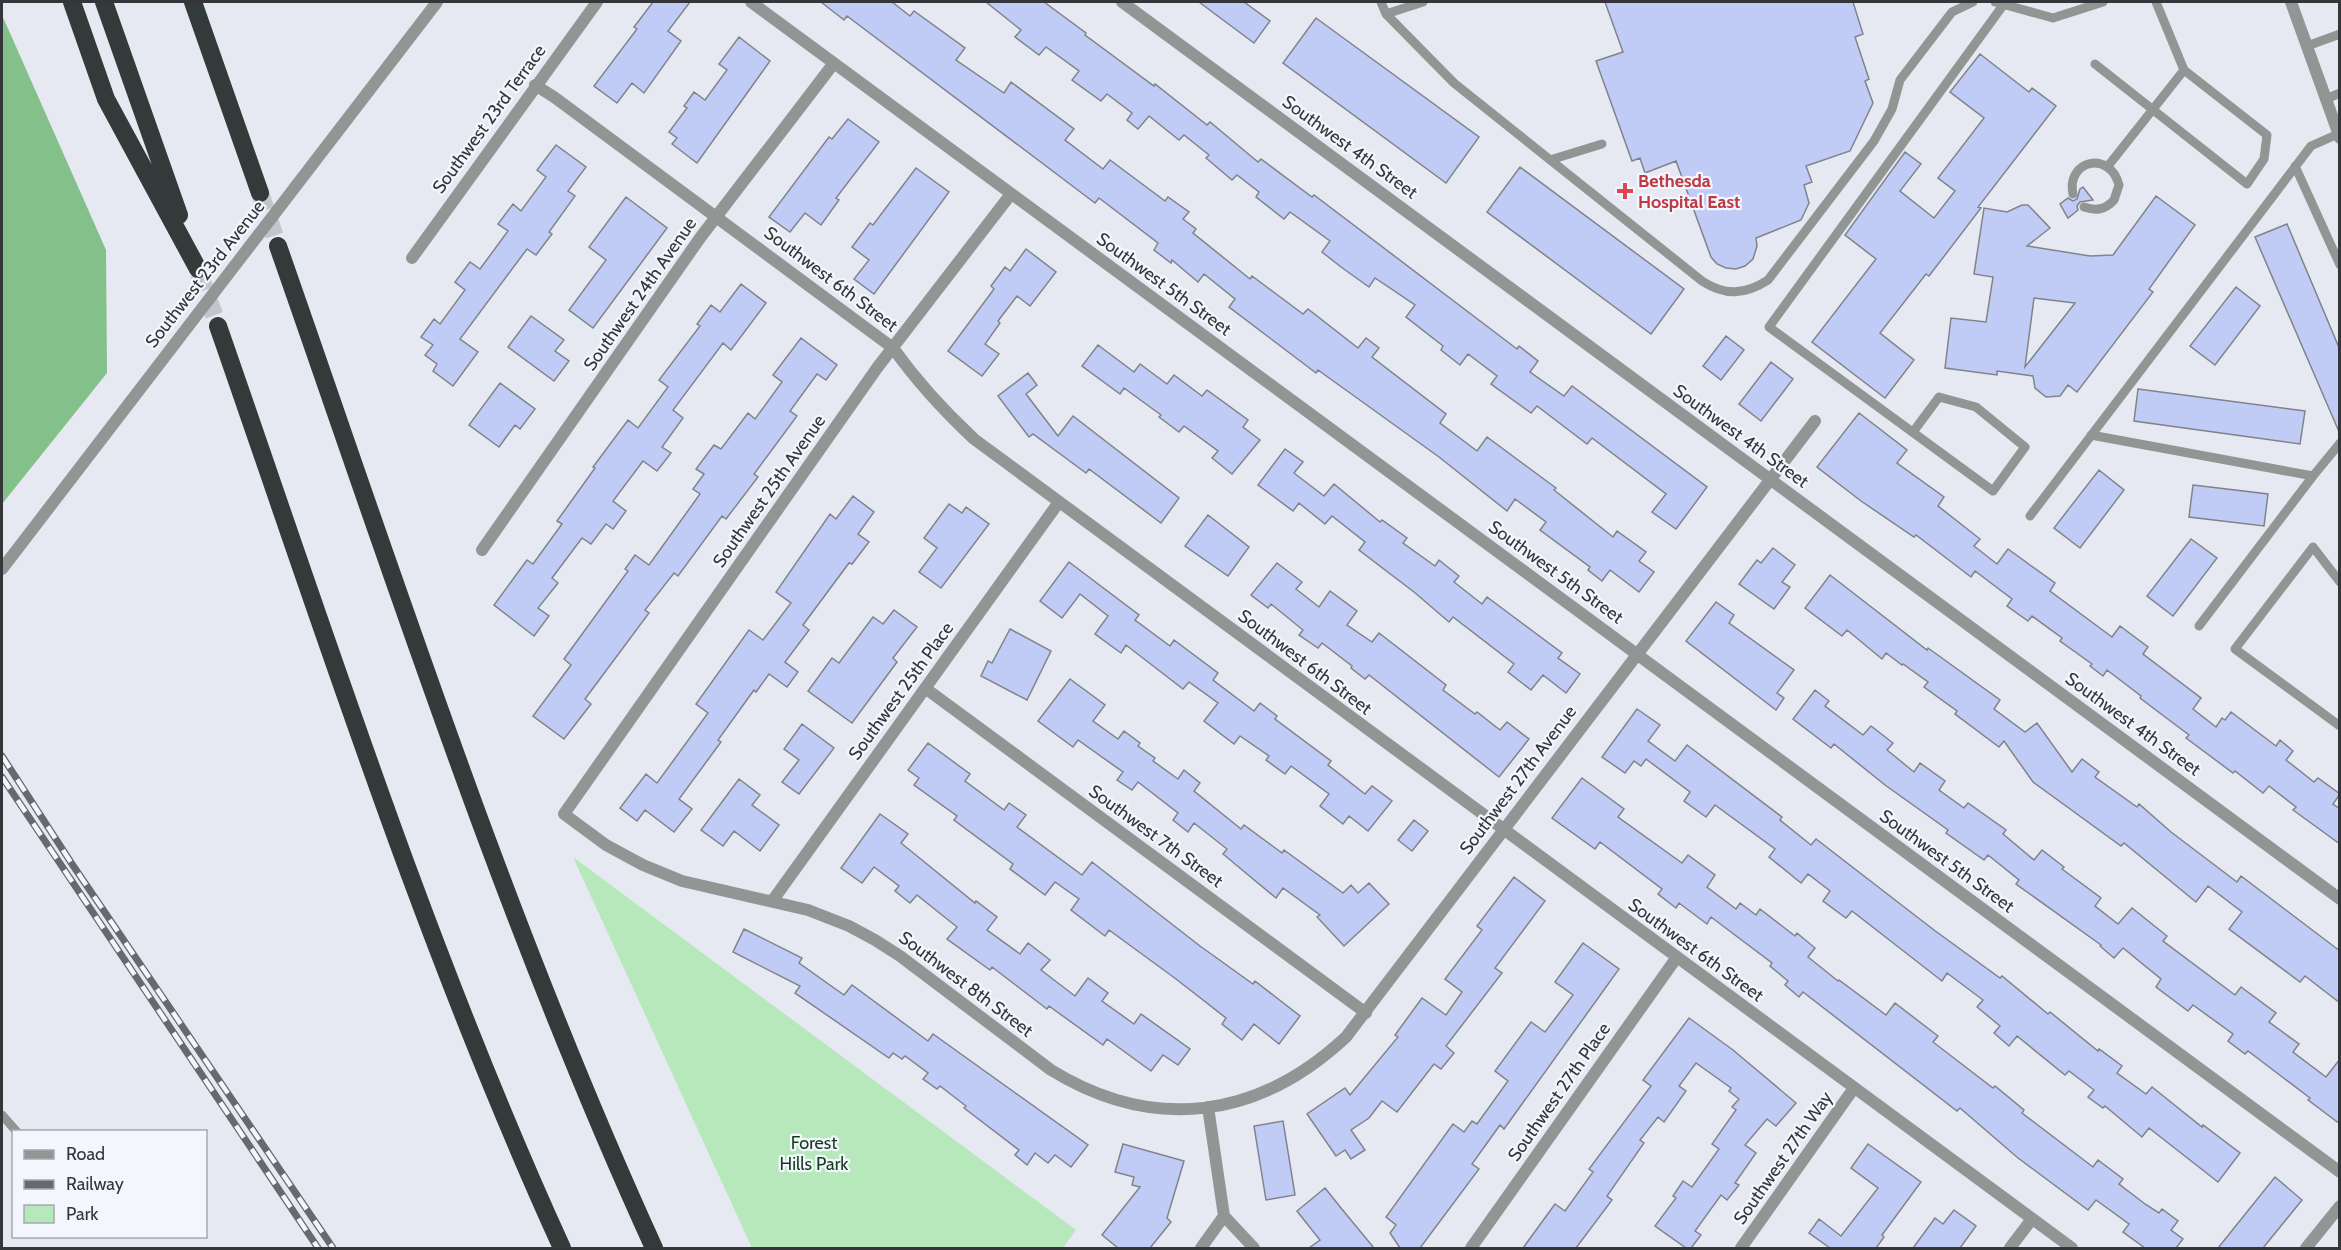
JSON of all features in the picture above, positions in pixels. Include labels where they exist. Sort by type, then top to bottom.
[{"type":"highway","points":[[72,2],[106,99],[198,271],[104,2]]},
{"type":"highway","points":[[193,2],[260,193]]},
{"type":"highway","points":[[278,246],[463,777],[518,925],[586,1094],[654,1248]]},
{"type":"highway","points":[[218,326],[391,824],[438,951],[487,1076],[562,1248]]},
{"type":"street","name":"Southwest 23rd Avenue","points":[[2,568],[437,2]]},
{"type":"street","name":"Southwest 5th Street","points":[[751,2],[2340,1172]]},
{"type":"street","name":"Southwest 4th Street","points":[[1122,2],[2340,899]]},
{"type":"street","points":[[2291,2],[2339,136]]},
{"type":"street","name":"Southwest 23rd Terrace","points":[[412,258],[593,4]]},
{"type":"street","name":"Southwest 24th Avenue","points":[[482,550],[717,217],[834,63]]},
{"type":"street","name":"Southwest 6th Street","points":[[535,85],[555,96],[893,348],[940,408],[974,439],[2072,1248]]},
{"type":"street","name":"Southwest 25th Avenue","points":[[564,814],[893,348],[1011,194]]},
{"type":"street","name":"Southwest 27th Avenue","points":[[1208,1107],[1254,1096],[1297,1077],[1323,1059],[1346,1037],[1815,421]]},
{"type":"street","name":"Southwest 25th Place","points":[[773,900],[1059,502]]},
{"type":"street","name":"Southwest 7th Street","points":[[925,688],[1366,1013]]},
{"type":"street","name":"Southwest 8th Street","points":[[564,814],[606,845],[643,865],[690,883],[773,900],[808,910],[849,926],[900,956],[1051,1070],[1071,1082],[1100,1095],[1130,1104],[1161,1108],[1208,1107]]},
{"type":"street","name":"Southwest 27th Place","points":[[1471,1248],[1677,957]]},
{"type":"street","name":"Southwest 27th Way","points":[[1740,1248],[1854,1088]]},
{"type":"street","points":[[1208,1107],[1224,1216],[1254,1248]]},
{"type":"street","points":[[2306,1248],[2340,1206]]},
{"type":"street","points":[[1201,1248],[1224,1216]]},
{"type":"street","points":[[2010,1248],[2032,1219]]},
{"type":"lane","points":[[1382,2],[1386,14],[1454,83],[1708,285],[1728,292],[1742,292],[1756,288],[1768,280],[1874,141],[1892,109],[1900,80],[1952,12],[1973,2]]},
{"type":"lane","points":[[1386,14],[1423,2]]},
{"type":"lane","points":[[1913,432],[1939,397],[1976,407],[2025,447],[1993,491],[1769,327],[2000,3],[2053,18],[2103,2]]},
{"type":"lane","points":[[2095,64],[2247,184],[2264,159],[2267,135],[2184,70],[2156,2]]},
{"type":"lane","points":[[2307,46],[2340,34]]},
{"type":"lane","points":[[2108,166],[2184,70]]},
{"type":"lane","points":[[2326,99],[2340,93]]},
{"type":"lane","points":[[2030,516],[2311,146],[2339,136]]},
{"type":"lane","points":[[1550,160],[1602,144]]},
{"type":"lane","points":[[2073,194],[2072,180],[2082,167],[2098,163],[2108,166],[2117,177],[2119,185],[2114,200],[2101,209],[2092,210],[2084,207]]},
{"type":"lane","points":[[2295,166],[2340,265]]},
{"type":"lane","points":[[2091,435],[2313,476]]},
{"type":"lane","points":[[2199,626],[2340,443]]},
{"type":"lane","points":[[2340,582],[2313,547],[2235,649],[2340,726]]},
{"type":"lane","points":[[2,1115],[16,1130]]},
{"type":"green space","points":[[2,15],[106,250],[107,373],[2,504]]},
{"type":"green space","name":"Forest Hills Park","points":[[573,857],[1076,1230],[1063,1248],[752,1248]]},
{"type":"building","points":[[653,2],[690,2],[668,31],[681,41],[644,93],[632,83],[617,103],[594,86],[637,29],[634,27]]},
{"type":"building","points":[[821,2],[892,2],[910,16],[914,11],[965,48],[956,60],[1004,93],[1011,82],[1074,129],[1065,140],[1103,169],[1110,160],[1165,201],[1168,197],[1189,212],[1183,219],[1196,229],[1193,233],[1250,279],[1252,276],[1303,314],[1308,309],[1358,348],[1366,338],[1379,348],[1372,357],[1446,414],[1440,423],[1477,451],[1487,437],[1556,488],[1554,490],[1613,537],[1617,531],[1646,552],[1639,561],[1654,572],[1639,592],[1610,570],[1602,581],[1588,570],[1590,567],[1540,530],[1546,522],[1515,499],[1507,511],[1439,457],[1318,370],[1316,373],[1229,307],[1235,299],[1204,274],[1198,282],[1172,260],[1171,263],[1154,250],[1158,243],[1099,198],[1095,203],[847,16],[844,20]]},
{"type":"building","points":[[986,2],[1044,2],[1207,125],[1210,122],[1258,162],[1261,159],[1312,197],[1314,195],[1517,349],[1519,346],[1538,361],[1530,372],[1564,396],[1572,386],[1707,487],[1676,529],[1652,512],[1666,494],[1592,438],[1587,444],[1537,406],[1531,413],[1491,384],[1497,376],[1468,354],[1460,365],[1441,350],[1443,346],[1406,317],[1415,305],[1375,278],[1369,287],[1341,267],[1322,252],[1330,241],[1290,212],[1284,219],[1256,197],[1259,192],[1237,175],[1232,180],[1206,158],[1209,155],[1184,135],[1179,140],[1149,116],[1138,129],[1127,120],[1132,113],[1107,94],[1101,101],[1072,80],[1079,71],[1046,47],[1039,55],[1015,37],[1021,30]]},
{"type":"building","points":[[1199,2],[1244,2],[1270,21],[1254,43]]},
{"type":"building","points":[[1605,2],[1853,2],[1863,34],[1855,37],[1869,79],[1865,81],[1873,103],[1850,151],[1806,166],[1812,182],[1804,185],[1809,203],[1801,220],[1756,238],[1757,246],[1753,259],[1745,266],[1736,269],[1726,268],[1717,264],[1711,257],[1676,161],[1645,173],[1640,158],[1632,161],[1596,61],[1623,52]]},
{"type":"building","points":[[1316,18],[1479,137],[1446,183],[1283,63]]},
{"type":"building","points":[[739,37],[770,61],[697,163],[672,144],[677,138],[669,132],[687,108],[684,106],[694,92],[705,100],[727,70],[719,64]]},
{"type":"building","points":[[1980,54],[2029,92],[2032,88],[2056,106],[1978,207],[1981,208],[1929,276],[1926,274],[1880,333],[1914,360],[1885,398],[1812,342],[1876,259],[1845,235],[1905,152],[1921,164],[1900,191],[1934,218],[1955,191],[1938,178],[1984,118],[1950,92]]},
{"type":"building","points":[[848,119],[879,142],[836,198],[839,200],[821,225],[805,213],[790,232],[769,217],[829,137],[832,139]]},
{"type":"building","points":[[556,145],[586,167],[568,191],[575,196],[549,232],[552,234],[536,255],[527,249],[460,339],[478,352],[453,386],[433,371],[437,364],[425,355],[433,345],[421,337],[434,319],[440,324],[465,290],[455,282],[470,262],[480,269],[508,231],[498,224],[513,204],[521,211],[546,177],[537,170]]},
{"type":"building","points":[[1520,167],[1684,289],[1651,334],[1487,212]]},
{"type":"building","points":[[916,168],[949,192],[874,294],[854,279],[869,260],[852,247],[870,223],[873,225]]},
{"type":"building","points":[[2083,187],[2093,200],[2080,202],[2077,206],[2078,210],[2068,218],[2060,204],[2068,198],[2073,201],[2077,199]]},
{"type":"building","points":[[2156,196],[2195,225],[2149,289],[2153,292],[2077,392],[2068,385],[2060,396],[2046,397],[2035,388],[2033,376],[1997,371],[1997,375],[1945,368],[1951,318],[1986,322],[1993,277],[1974,274],[1984,208],[2007,212],[2022,205],[2028,205],[2050,228],[2027,246],[2090,256],[2113,255]],"holes":[[[2034,298],[2075,303],[2025,367]]]},
{"type":"building","points":[[626,197],[667,228],[593,328],[569,310],[606,260],[589,247]]},
{"type":"building","points":[[2287,224],[2340,350],[2340,434],[2255,237]]},
{"type":"building","points":[[1026,249],[1056,272],[1030,306],[1017,296],[998,321],[1000,323],[985,344],[999,354],[982,376],[948,351],[994,289],[991,286],[1005,267],[1010,271]]},
{"type":"building","points":[[741,284],[766,303],[731,350],[723,343],[673,410],[683,418],[662,447],[671,453],[657,471],[643,461],[613,501],[626,511],[613,529],[606,524],[591,544],[582,538],[552,578],[558,583],[538,608],[549,616],[534,636],[494,605],[527,560],[533,564],[562,524],[557,521],[628,420],[638,428],[668,387],[659,380],[700,326],[697,324],[711,305],[720,312]]},
{"type":"building","points":[[2236,287],[2260,306],[2215,365],[2190,346]]},
{"type":"building","points":[[531,316],[564,340],[555,351],[569,361],[554,381],[508,347]]},
{"type":"building","points":[[1726,336],[1744,350],[1721,380],[1703,366]]},
{"type":"building","points":[[801,338],[837,365],[826,380],[817,374],[790,411],[797,416],[754,474],[758,477],[726,519],[722,516],[678,576],[674,573],[645,610],[649,613],[585,699],[591,704],[564,739],[533,716],[571,665],[564,659],[628,571],[625,569],[635,555],[649,565],[700,494],[693,489],[704,474],[696,469],[714,445],[721,449],[748,413],[755,419],[782,382],[773,375]]},
{"type":"building","points":[[1098,345],[1134,372],[1140,364],[1167,384],[1174,375],[1202,396],[1207,390],[1248,420],[1243,427],[1260,440],[1232,474],[1212,458],[1218,451],[1184,426],[1179,432],[1159,417],[1161,415],[1124,388],[1120,394],[1082,366]]},
{"type":"building","points":[[1771,362],[1793,379],[1761,421],[1739,404]]},
{"type":"building","points":[[1028,373],[1037,385],[1026,394],[1058,436],[1073,416],[1179,498],[1161,523],[1089,469],[1086,473],[1033,434],[1029,437],[998,396]]},
{"type":"building","points":[[500,383],[535,409],[520,429],[515,425],[499,447],[469,425]]},
{"type":"building","points":[[2138,389],[2305,411],[2300,444],[2134,421]]},
{"type":"building","points":[[1859,413],[1907,450],[1897,463],[1944,497],[1938,506],[1980,539],[1974,546],[1997,564],[2008,549],[2055,583],[2050,591],[2112,637],[2120,626],[2148,647],[2143,654],[2201,698],[2193,709],[2216,727],[2222,718],[2225,720],[2231,712],[2276,746],[2280,740],[2293,751],[2286,760],[2314,782],[2318,778],[2340,794],[2333,804],[2340,809],[2340,844],[2293,810],[2296,807],[2269,786],[2263,793],[2235,771],[2233,773],[2186,738],[2189,735],[2140,698],[2141,696],[2107,670],[2103,676],[2090,666],[2092,664],[2060,641],[2062,638],[2032,616],[2028,621],[2007,606],[2012,599],[1975,571],[1971,577],[1916,535],[1914,537],[1861,501],[1817,467]]},
{"type":"building","points":[[1285,449],[1303,462],[1294,473],[1324,496],[1334,484],[1380,522],[1382,520],[1407,538],[1403,543],[1435,566],[1439,560],[1459,576],[1454,582],[1482,604],[1487,597],[1562,653],[1558,658],[1580,674],[1566,693],[1543,675],[1531,690],[1508,672],[1514,664],[1453,617],[1449,622],[1359,550],[1365,542],[1332,516],[1325,524],[1299,503],[1293,511],[1258,485]]},
{"type":"building","points":[[2099,470],[2124,490],[2080,548],[2054,528]]},
{"type":"building","points":[[2193,485],[2268,494],[2264,526],[2189,517]]},
{"type":"building","points":[[853,496],[874,512],[858,534],[869,542],[852,564],[849,563],[803,625],[809,630],[785,662],[798,672],[787,687],[769,674],[756,692],[754,690],[718,740],[721,742],[679,799],[692,809],[674,832],[645,810],[637,821],[620,808],[646,774],[657,783],[708,713],[696,704],[749,630],[763,640],[791,603],[776,592],[830,514],[836,519]]},
{"type":"building","points":[[949,504],[962,513],[966,507],[989,524],[941,588],[919,572],[937,548],[924,538]]},
{"type":"building","points":[[1208,515],[1249,547],[1228,576],[1185,546]]},
{"type":"building","points":[[2191,539],[2217,558],[2173,616],[2147,596]]},
{"type":"building","points":[[1773,548],[1795,565],[1782,582],[1790,587],[1774,609],[1739,584],[1757,560],[1761,563]]},
{"type":"building","points":[[1069,562],[1139,615],[1135,620],[1170,646],[1174,640],[1218,673],[1213,680],[1254,711],[1260,703],[1277,716],[1275,719],[1331,761],[1328,765],[1365,794],[1372,786],[1392,801],[1368,831],[1349,816],[1343,824],[1320,806],[1329,794],[1291,766],[1285,774],[1266,760],[1269,756],[1240,736],[1234,744],[1204,721],[1218,703],[1189,682],[1183,689],[1126,645],[1121,653],[1095,634],[1108,616],[1080,594],[1062,618],[1040,601]]},
{"type":"building","points":[[1277,563],[1302,582],[1296,589],[1319,607],[1330,591],[1357,611],[1347,625],[1372,642],[1379,633],[1446,685],[1443,690],[1475,714],[1477,712],[1500,730],[1507,722],[1529,739],[1499,777],[1369,675],[1365,679],[1322,643],[1318,648],[1299,635],[1303,630],[1271,604],[1268,608],[1251,595]]},
{"type":"building","points":[[1830,575],[1927,650],[1928,648],[2000,700],[1994,709],[2025,732],[2037,723],[2072,772],[2082,759],[2099,772],[2095,777],[2137,807],[2139,804],[2171,832],[2237,882],[2241,876],[2340,951],[2340,1003],[2305,976],[2300,982],[2229,929],[2242,912],[2208,886],[2196,902],[2124,843],[2121,846],[2033,782],[2004,741],[1999,747],[1955,714],[1957,711],[1924,687],[1928,682],[1886,653],[1882,659],[1847,630],[1842,636],[1805,608]]},
{"type":"building","points":[[1716,602],[1734,615],[1729,623],[1794,670],[1777,693],[1784,698],[1776,710],[1686,641]]},
{"type":"building","points":[[894,610],[917,627],[893,658],[897,662],[852,723],[808,691],[832,658],[839,663],[873,617],[883,624]]},
{"type":"building","points":[[1010,629],[1051,651],[1027,700],[981,676],[988,661],[992,663]]},
{"type":"building","points":[[1070,679],[1105,705],[1093,721],[1118,739],[1124,731],[1140,743],[1138,746],[1155,758],[1153,761],[1178,779],[1184,770],[1200,783],[1194,791],[1241,829],[1244,825],[1282,853],[1284,850],[1343,893],[1351,885],[1358,893],[1369,883],[1389,904],[1344,946],[1317,917],[1320,915],[1283,888],[1276,898],[1223,854],[1227,849],[1194,823],[1188,832],[1173,820],[1178,813],[1138,782],[1132,790],[1117,780],[1123,772],[1078,740],[1073,747],[1038,721]]},
{"type":"building","points":[[1815,690],[1829,701],[1825,706],[1863,735],[1871,726],[1893,743],[1887,750],[1914,772],[1920,763],[1945,781],[1939,790],[1964,808],[1968,803],[2006,830],[2003,834],[2034,860],[2042,850],[2064,867],[2062,869],[2101,898],[2095,906],[2118,924],[2132,908],[2167,936],[2163,941],[2235,995],[2241,987],[2276,1013],[2269,1022],[2299,1044],[2293,1052],[2326,1077],[2340,1059],[2340,1124],[2248,1051],[2245,1054],[2228,1041],[2233,1034],[2193,1005],[2188,1011],[2156,987],[2161,979],[2123,948],[2114,958],[2101,945],[2016,884],[2019,880],[1988,855],[1984,860],[1946,833],[1948,830],[1885,785],[1834,744],[1831,748],[1793,719]]},
{"type":"building","points":[[1637,709],[1660,725],[1648,741],[1675,761],[1687,745],[1782,817],[1780,820],[1811,845],[1816,839],[1934,930],[2000,978],[2002,976],[2048,1014],[2050,1012],[2098,1051],[2099,1049],[2122,1066],[2117,1073],[2146,1094],[2152,1087],[2202,1127],[2203,1125],[2240,1153],[2218,1182],[2149,1128],[2142,1137],[2105,1106],[2103,1108],[2088,1097],[2094,1090],[2069,1071],[2065,1075],[2017,1036],[2009,1046],[1994,1033],[2000,1026],[1977,1007],[1983,1000],[1947,973],[1942,981],[1852,911],[1846,918],[1823,901],[1830,891],[1808,874],[1801,883],[1769,857],[1775,849],[1715,805],[1706,817],[1684,801],[1690,792],[1646,759],[1641,766],[1634,761],[1625,773],[1602,757]]},
{"type":"building","points":[[802,724],[834,748],[799,794],[782,782],[799,760],[784,749]]},
{"type":"building","points":[[928,743],[970,774],[965,781],[1004,810],[1009,803],[1026,815],[1017,827],[1082,875],[1092,862],[1200,946],[1253,984],[1255,981],[1300,1016],[1279,1044],[1254,1024],[1242,1040],[1222,1024],[1226,1018],[1176,979],[1109,930],[1105,936],[1071,910],[1079,899],[1055,882],[1045,895],[1010,869],[1013,864],[954,820],[957,816],[914,785],[919,778],[908,770]]},
{"type":"building","points":[[1582,778],[1624,809],[1618,817],[1682,863],[1688,855],[1715,875],[1707,887],[1736,909],[1740,903],[1756,915],[1760,909],[1795,936],[1797,933],[1815,948],[1808,957],[1838,981],[1886,1015],[1895,1003],[1938,1036],[1933,1042],[1993,1088],[1995,1086],[2024,1110],[2022,1113],[2093,1167],[2098,1160],[2123,1179],[2119,1184],[2145,1204],[2159,1213],[2162,1209],[2178,1221],[2171,1230],[2183,1239],[2176,1248],[2145,1248],[2123,1232],[2129,1224],[2096,1200],[2088,1210],[2018,1158],[1960,1108],[1957,1111],[1803,992],[1799,997],[1785,985],[1788,981],[1770,966],[1772,963],[1711,917],[1707,924],[1679,903],[1676,908],[1658,894],[1662,889],[1600,842],[1595,849],[1552,818]]},
{"type":"building","points":[[739,779],[760,795],[752,805],[779,825],[760,851],[734,831],[723,846],[701,830]]},
{"type":"building","points":[[880,814],[908,834],[901,843],[975,903],[976,901],[997,917],[987,930],[1020,954],[1028,943],[1050,960],[1041,970],[1075,996],[1088,978],[1108,993],[1102,1001],[1134,1024],[1141,1014],[1190,1049],[1178,1065],[1163,1055],[1151,1071],[1107,1039],[1103,1045],[1049,1006],[1047,1009],[992,967],[990,970],[947,939],[957,927],[917,895],[910,903],[895,891],[899,886],[874,867],[862,883],[841,868]]},
{"type":"building","points":[[1414,820],[1428,831],[1412,851],[1398,840]]},
{"type":"building","points":[[1514,877],[1545,901],[1495,968],[1502,973],[1446,1046],[1454,1053],[1441,1069],[1434,1064],[1397,1112],[1382,1101],[1369,1118],[1351,1130],[1365,1150],[1351,1159],[1345,1150],[1336,1156],[1307,1114],[1345,1088],[1350,1095],[1398,1037],[1395,1035],[1422,998],[1446,1015],[1462,992],[1445,979],[1482,930],[1477,926]]},
{"type":"building","points":[[744,929],[802,958],[799,963],[844,995],[852,985],[928,1041],[933,1034],[1088,1145],[1071,1167],[1055,1155],[1048,1163],[1035,1153],[1027,1165],[1015,1155],[1019,1150],[964,1108],[966,1106],[940,1086],[937,1089],[923,1079],[928,1073],[905,1056],[902,1059],[893,1053],[889,1058],[795,993],[800,986],[733,952]]},
{"type":"building","points":[[1583,943],[1619,969],[1504,1129],[1500,1125],[1472,1164],[1479,1169],[1420,1248],[1400,1248],[1390,1233],[1396,1225],[1386,1217],[1453,1124],[1464,1132],[1472,1121],[1477,1124],[1508,1081],[1495,1071],[1531,1022],[1545,1032],[1573,995],[1555,982]]},
{"type":"building","points":[[1689,1018],[1733,1050],[1796,1103],[1776,1126],[1767,1119],[1745,1145],[1756,1153],[1735,1183],[1739,1185],[1727,1200],[1721,1195],[1695,1231],[1701,1235],[1691,1248],[1686,1248],[1655,1226],[1676,1198],[1673,1196],[1683,1181],[1692,1187],[1719,1149],[1712,1144],[1736,1110],[1732,1107],[1739,1099],[1729,1091],[1731,1088],[1696,1063],[1679,1086],[1686,1091],[1664,1122],[1658,1117],[1640,1140],[1644,1143],[1607,1196],[1612,1200],[1576,1248],[1523,1248],[1555,1204],[1565,1211],[1593,1172],[1589,1169],[1651,1086],[1643,1080]]},
{"type":"building","points":[[1283,1121],[1295,1195],[1266,1200],[1254,1126]]},
{"type":"building","points":[[1123,1144],[1184,1161],[1167,1218],[1171,1222],[1150,1248],[1118,1248],[1102,1235],[1140,1187],[1132,1185],[1134,1177],[1115,1172]]},
{"type":"building","points":[[1868,1144],[1921,1182],[1882,1235],[1884,1237],[1876,1248],[1830,1248],[1809,1233],[1819,1219],[1841,1236],[1878,1188],[1851,1168]]},
{"type":"building","points":[[2275,1177],[2302,1200],[2263,1248],[2218,1248]]},
{"type":"building","points":[[1325,1188],[1374,1248],[1309,1248],[1320,1240],[1297,1211]]},
{"type":"building","points":[[1954,1210],[1976,1226],[1960,1248],[1913,1248],[1935,1218],[1943,1224]]},
{"type":"tunnel","points":[[260,193],[278,246]]},
{"type":"tunnel","points":[[199,273],[218,326]]},
{"type":"railway","points":[[2,756],[72,864],[333,1248]]},
{"type":"railway","points":[[2,777],[318,1248]]},
{"type":"place","name":"Bethesda Hospital East","points":[[1625,191]]}]
